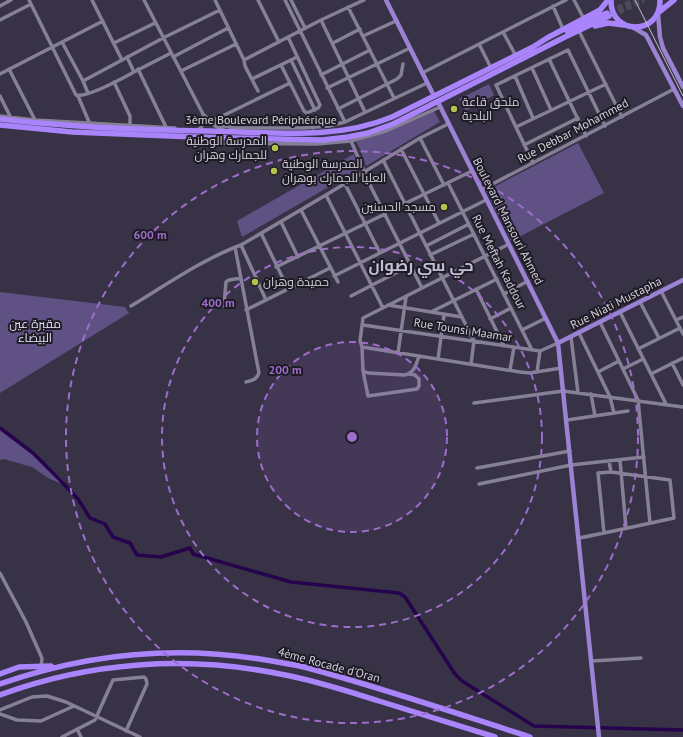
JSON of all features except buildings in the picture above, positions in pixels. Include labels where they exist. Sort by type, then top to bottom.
[{"type":"highway","name":"3ème Boulevard Périphérique","points":[[0,119],[12,119],[51,125],[197,131],[318,134],[348,130],[380,122],[516,56],[600,10],[610,0]]},
{"type":"highway","points":[[610,0],[614,15],[624,25]]},
{"type":"highway","points":[[658,13],[660,0]]},
{"type":"highway","points":[[515,63],[521,62],[597,25],[608,23],[634,28],[648,24],[652,22],[658,13],[674,0]]},
{"type":"highway","name":"3ème Boulevard Périphérique","points":[[0,125],[72,132],[195,137],[322,140],[348,137],[368,133],[393,124],[439,104],[608,15],[532,47]]},
{"type":"highway","name":"4ème Rocade d'Oran","points":[[0,684],[65,665],[113,656],[155,653],[218,654],[258,658],[304,667],[530,737]]},
{"type":"highway","name":"4ème Rocade d'Oran","points":[[0,696],[64,677],[125,666],[177,663],[237,667],[282,674],[316,682],[495,737]]},
{"type":"highway","points":[[0,675],[19,667],[65,665]]},
{"type":"highway","points":[[0,675],[10,672],[12,675],[0,684]]},
{"type":"highway","points":[[0,700],[20,689]]},
{"type":"main road","points":[[386,0],[434,96]]},
{"type":"main road","points":[[658,13],[659,33],[663,48],[683,87]]},
{"type":"main road","points":[[634,28],[646,34],[683,106]]},
{"type":"main road","name":"Boulevard Mansouri Ahmed","points":[[439,104],[558,343],[599,734]]},
{"type":"main road","name":"Rue Niati Mustapha","points":[[558,343],[683,281]]},
{"type":"street","points":[[0,6],[11,0]]},
{"type":"street","points":[[92,0],[122,60]]},
{"type":"street","points":[[144,0],[203,114],[215,126],[227,131]]},
{"type":"street","points":[[215,0],[258,91]]},
{"type":"street","points":[[258,0],[279,42]]},
{"type":"street","points":[[285,0],[321,76],[345,122]]},
{"type":"street","points":[[290,0],[305,28]]},
{"type":"street","points":[[244,60],[299,31],[364,0]]},
{"type":"street","points":[[422,73],[566,0]]},
{"type":"street","points":[[574,0],[584,19]]},
{"type":"street","points":[[0,20],[30,2],[53,46],[74,92],[78,96],[89,122]]},
{"type":"street","points":[[553,6],[563,29]]},
{"type":"street","points":[[348,7],[360,28],[394,98]]},
{"type":"street","points":[[83,81],[163,38],[220,10]]},
{"type":"street","points":[[321,20],[365,112]]},
{"type":"street","points":[[0,74],[102,21]]},
{"type":"street","points":[[364,36],[396,21]]},
{"type":"street","points":[[114,43],[155,22]]},
{"type":"street","points":[[173,57],[228,28]]},
{"type":"street","points":[[333,43],[360,28]]},
{"type":"street","points":[[503,32],[516,56]]},
{"type":"street","points":[[580,34],[622,117]]},
{"type":"street","points":[[288,37],[320,105],[315,110],[307,113]]},
{"type":"street","points":[[62,42],[88,93]]},
{"type":"street","points":[[181,71],[236,44]]},
{"type":"street","points":[[479,44],[491,68]]},
{"type":"street","points":[[328,88],[410,48]]},
{"type":"street","points":[[321,76],[370,50]]},
{"type":"street","points":[[533,163],[496,85],[568,50],[605,126]]},
{"type":"street","points":[[78,96],[114,82],[171,52]]},
{"type":"street","points":[[127,57],[134,72]]},
{"type":"street","points":[[252,79],[297,57]]},
{"type":"street","points":[[549,59],[586,136]]},
{"type":"street","points":[[291,60],[315,110]]},
{"type":"street","points":[[338,108],[397,79],[401,75],[403,64]]},
{"type":"street","points":[[281,65],[304,111],[307,113],[313,128]]},
{"type":"street","points":[[532,68],[551,110]]},
{"type":"street","points":[[9,69],[35,120]]},
{"type":"street","points":[[138,70],[166,127]]},
{"type":"street","points":[[515,76],[533,118]]},
{"type":"street","points":[[114,82],[130,116],[130,124]]},
{"type":"street","points":[[210,122],[290,83]]},
{"type":"street","points":[[210,122],[234,128],[313,128],[329,126],[345,122],[427,83]]},
{"type":"street","points":[[516,127],[606,84]]},
{"type":"street","name":"Rue Debbar Mohammed","points":[[481,190],[674,89]]},
{"type":"street","points":[[0,96],[12,119]]},
{"type":"street","points":[[195,137],[201,142],[205,143],[316,144],[351,141],[386,131],[439,104]]},
{"type":"street","points":[[197,131],[204,123],[203,114]]},
{"type":"street","points":[[0,116],[12,119],[130,124],[182,130]]},
{"type":"street","points":[[524,145],[578,118]]},
{"type":"street","points":[[131,306],[190,271],[241,245],[345,184],[401,149],[448,124]]},
{"type":"street","points":[[420,138],[444,185]]},
{"type":"street","points":[[351,141],[364,172],[422,288]]},
{"type":"street","points":[[401,149],[439,223]]},
{"type":"street","points":[[384,160],[404,204],[474,341],[471,364]]},
{"type":"street","points":[[404,204],[472,171]]},
{"type":"street","name":"Rue Meftah Kaddour","points":[[448,183],[532,350]]},
{"type":"street","points":[[345,184],[380,253]]},
{"type":"street","points":[[326,195],[382,308]]},
{"type":"street","points":[[334,276],[486,200]]},
{"type":"street","points":[[301,210],[338,282]]},
{"type":"street","points":[[276,268],[385,214]]},
{"type":"street","points":[[281,222],[298,257]]},
{"type":"street","points":[[426,246],[469,224]]},
{"type":"street","points":[[261,233],[276,268],[288,289]]},
{"type":"street","points":[[430,255],[474,234]]},
{"type":"street","points":[[364,372],[415,375],[419,379],[419,386],[417,389],[368,396],[364,372],[362,347],[360,341],[364,318],[509,244]]},
{"type":"street","points":[[241,245],[266,300]]},
{"type":"street","points":[[235,247],[259,373],[257,378],[246,382]]},
{"type":"street","points":[[352,296],[411,265]]},
{"type":"street","points":[[246,310],[330,268]]},
{"type":"street","points":[[224,306],[226,282],[241,278]]},
{"type":"street","points":[[430,312],[496,279]]},
{"type":"street","points":[[504,294],[528,282]]},
{"type":"street","points":[[476,289],[504,346]]},
{"type":"street","points":[[661,291],[683,334]]},
{"type":"street","points":[[398,353],[406,296]]},
{"type":"street","points":[[640,302],[659,338]]},
{"type":"street","points":[[388,306],[462,317]]},
{"type":"street","points":[[490,319],[511,308]]},
{"type":"street","points":[[620,312],[666,404]]},
{"type":"street","points":[[438,359],[444,315]]},
{"type":"street","points":[[676,320],[683,316]]},
{"type":"street","points":[[522,330],[546,318]]},
{"type":"street","points":[[600,322],[638,400],[650,523]]},
{"type":"street","name":"Rue Tounsi Maamar","points":[[362,325],[540,351]]},
{"type":"street","points":[[638,349],[680,328]]},
{"type":"street","points":[[579,333],[610,397],[614,413]]},
{"type":"street","points":[[571,337],[578,393]]},
{"type":"street","points":[[537,372],[540,351],[558,343]]},
{"type":"street","points":[[362,347],[530,373],[561,368]]},
{"type":"street","points":[[510,370],[514,347]]},
{"type":"street","points":[[409,374],[414,369],[419,356]]},
{"type":"street","points":[[651,374],[683,358]]},
{"type":"street","points":[[623,369],[643,359]]},
{"type":"street","points":[[598,372],[619,362]]},
{"type":"street","points":[[672,364],[683,385]]},
{"type":"street","points":[[474,403],[563,391],[683,407]]},
{"type":"street","points":[[591,394],[595,416]]},
{"type":"street","points":[[567,420],[628,411]]},
{"type":"street","points":[[477,468],[570,451]]},
{"type":"street","points":[[479,484],[571,465],[644,457]]},
{"type":"street","points":[[620,460],[626,528]]},
{"type":"street","points":[[609,461],[611,472]]},
{"type":"street","points":[[579,538],[604,533],[674,518],[670,480],[611,472],[598,473],[604,533]]},
{"type":"street","points":[[0,572],[26,622],[41,656],[41,667]]},
{"type":"street","points":[[592,661],[640,658]]},
{"type":"street","points":[[62,737],[90,723],[97,717],[113,680],[144,677],[146,678],[147,684],[126,731]]},
{"type":"street","points":[[0,710],[25,699],[40,696],[54,698],[140,737]]},
{"type":"street","points":[[0,714],[17,720],[41,721],[74,706]]},
{"type":"street","points":[[77,730],[81,737]]},
{"type":"green space","points":[[489,84],[494,95],[466,111],[459,99]]},
{"type":"green space","points":[[434,111],[440,122],[366,166],[356,142]]},
{"type":"green space","points":[[578,143],[604,193],[511,241],[486,191]]},
{"type":"green space","points":[[354,154],[358,170],[242,237],[237,221]]},
{"type":"green space","name":"مقبرة عين البيضاء","points":[[0,292],[125,307],[129,313],[0,393]]},
{"type":"green space","points":[[0,426],[30,449],[64,481],[60,483],[50,479],[32,467],[4,459],[0,460]]},
{"type":"waterway","points":[[0,428],[33,453],[78,499],[90,518],[105,524],[113,537],[130,543],[137,555],[161,557],[190,548],[193,554],[291,582],[399,593],[405,597],[455,674],[462,681],[534,726],[683,730]]},
{"type":"tunnel","points":[[610,12],[635,0]]},
{"type":"tunnel","points":[[611,15],[644,0]]},
{"type":"tram line","points":[[635,0],[683,96]]},
{"type":"place","name":"ملحق قاعة البلدية","points":[[454,109]]},
{"type":"place","name":"المدرسة الوطنية للجمارك وهران","points":[[275,148]]},
{"type":"place","name":"المدرسة الوطنية العليا للجمارك بوهران","points":[[274,171]]},
{"type":"place","name":"مسجد الحسنين","points":[[444,207]]},
{"type":"place","name":"حميدة وهران","points":[[255,282]]},
{"type":"district","name":"حي سي رضوان","points":[[421,265]]}]
